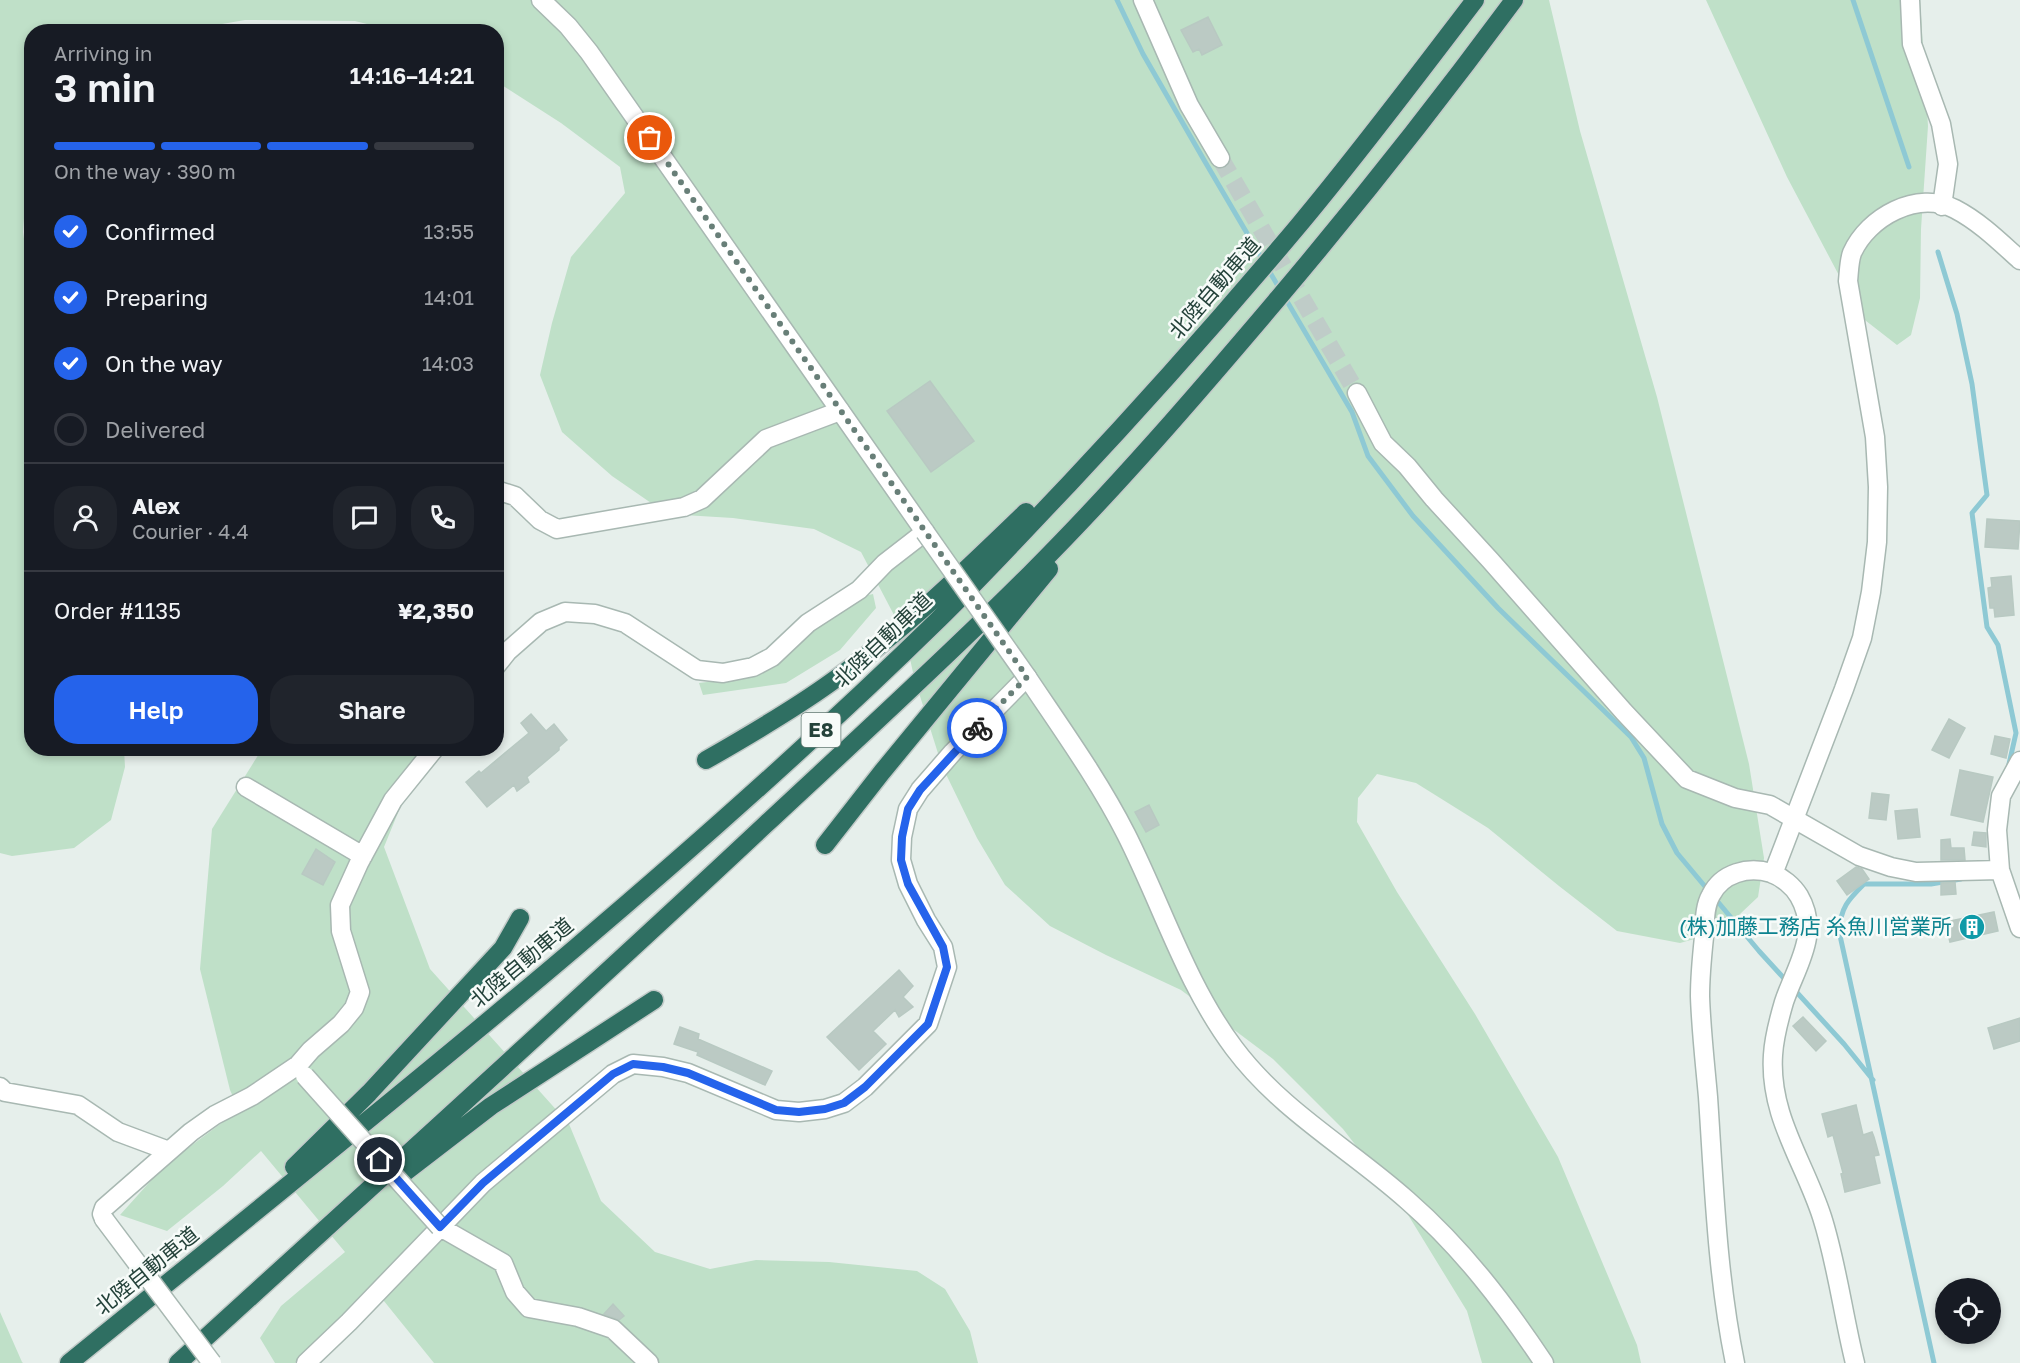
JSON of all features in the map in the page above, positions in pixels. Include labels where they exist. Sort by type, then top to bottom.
[{"type":"highway","name":"北陸自動車道","points":[[69,1363],[374,1117],[659,876],[758,789],[941,617],[1103,447],[1300,224],[1388,115],[1475,0]]},
{"type":"highway","name":"E8","points":[[178,1363],[649,934],[932,670],[1034,570],[1139,459],[1234,351],[1407,140],[1514,0]]},
{"type":"highway","points":[[706,760],[773,721],[831,682],[888,638],[990,547],[1206,332]]},
{"type":"highway","points":[[825,845],[882,772],[1139,459]]},
{"type":"highway","points":[[178,1274],[308,1154],[369,1093],[503,948],[520,918]]},
{"type":"highway","points":[[186,1363],[409,1168],[491,1106],[654,1000]]},
{"type":"street","points":[[541,0],[568,26],[589,52],[1027,677],[1103,792],[1126,834],[1197,987],[1234,1049],[1281,1100],[1407,1200],[1461,1253],[1488,1283],[1544,1363]]},
{"type":"street","points":[[1143,0],[1189,105],[1220,158]]},
{"type":"street","points":[[1910,0],[1912,44],[1941,124],[1948,164],[1942,206]]},
{"type":"street","points":[[1773,874],[1862,638],[1871,592],[1877,542],[1878,487],[1875,437],[1848,280],[1851,255],[1865,232],[1885,215],[1910,205],[1929,203],[1953,208],[1982,226],[2020,260]]},
{"type":"street","points":[[1357,393],[1383,443],[1407,466],[1434,500],[1687,779],[1735,798],[1770,805],[1859,856],[1891,867],[1916,872],[2000,870]]},
{"type":"street","points":[[504,493],[515,496],[540,520],[556,529],[684,507],[702,499],[766,439],[840,411]]},
{"type":"street","points":[[504,656],[542,622],[565,612],[595,614],[625,623],[697,670],[723,673],[753,667],[772,657],[808,623],[859,590],[885,563],[925,532]]},
{"type":"street","points":[[306,1363],[350,1322],[483,1183],[613,1074],[633,1064],[663,1067],[688,1073],[776,1110],[799,1112],[825,1109],[844,1103],[865,1087],[928,1024],[947,967],[943,947],[908,884],[901,860],[902,837],[908,809],[920,790],[953,752],[1027,677]]},
{"type":"street","points":[[212,1363],[104,1219],[102,1214],[104,1208],[169,1151],[215,1115],[302,1070],[311,1050],[341,1024],[354,1008],[360,992],[341,931],[340,905],[393,800],[429,756]]},
{"type":"street","points":[[2020,760],[2001,796],[1997,830],[2000,870],[2020,928]]},
{"type":"street","points":[[246,787],[363,856]]},
{"type":"street","points":[[1735,1363],[1721,1280],[1700,996],[1703,941],[1710,895],[1720,882],[1732,874],[1748,870],[1773,874],[1786,881],[1797,892],[1806,909],[1809,923],[1807,941],[1777,1028],[1773,1053],[1775,1093],[1778,1111],[1821,1217],[1855,1363]]},
{"type":"street","points":[[302,1070],[440,1227],[503,1263],[515,1292],[529,1308],[578,1317],[613,1329],[649,1363]]},
{"type":"street","points":[[0,1087],[5,1092],[78,1105],[118,1132],[169,1151]]},
{"type":"green space","points":[[0,0],[1549,0],[1580,131],[1657,397],[1749,764],[1764,858],[1758,897],[1722,931],[1680,943],[1617,931],[1488,828],[1416,783],[1377,774],[1358,798],[1357,822],[1397,892],[1475,1014],[1558,1157],[1637,1345],[1641,1363],[1482,1363],[1467,1311],[1402,1205],[1343,1129],[1273,1059],[1181,990],[1050,926],[1005,885],[977,838],[942,766],[914,677],[905,636],[861,552],[814,529],[733,518],[667,514],[612,476],[562,432],[540,375],[552,323],[571,257],[625,193],[620,167],[561,123],[504,86],[504,24],[367,24],[355,21],[245,20],[222,24],[24,24],[24,756],[124,756],[125,767],[111,820],[74,848],[12,856],[0,853]]},
{"type":"green space","points":[[1706,0],[1920,0],[1928,126],[1921,229],[1920,298],[1911,335],[1897,345],[1861,317],[1787,177]]},
{"type":"green space","points":[[873,594],[876,608],[840,650],[786,683],[703,695],[699,683],[746,677],[860,597]]},
{"type":"green space","points":[[258,756],[421,756],[384,847],[430,969],[569,1124],[601,1201],[655,1252],[710,1269],[756,1260],[829,1262],[917,1271],[945,1289],[970,1331],[978,1363],[434,1363],[371,1285],[295,1363],[275,1363],[260,1338],[281,1306],[345,1252],[261,1151],[223,1186],[167,1231],[120,1215],[164,1166],[239,1110],[230,1090],[200,969],[212,829]]},
{"type":"green space","points":[[0,1312],[22,1362],[23,1363],[0,1363]]},
{"type":"building","points":[[1208,17],[1222,45],[1202,55],[1199,49],[1193,52],[1181,30]]},
{"type":"building","points":[[930,381],[974,441],[931,472],[887,411]]},
{"type":"building","points":[[1987,519],[2020,521],[2018,549],[1985,547]]},
{"type":"building","points":[[2011,576],[2014,615],[1995,617],[1994,608],[1990,608],[1988,588],[1992,587],[1991,578]]},
{"type":"building","points":[[531,714],[546,731],[554,724],[567,740],[559,747],[559,750],[527,777],[529,782],[517,791],[514,785],[487,807],[466,782],[504,756],[529,733],[521,723]]},
{"type":"building","points":[[1949,719],[1965,728],[1949,758],[1932,750]]},
{"type":"building","points":[[1995,736],[2010,739],[2006,758],[1991,754]]},
{"type":"building","points":[[1960,770],[1993,777],[1983,822],[1951,815]]},
{"type":"building","points":[[1872,793],[1889,795],[1886,820],[1869,818]]},
{"type":"building","points":[[1149,805],[1159,825],[1146,832],[1135,812]]},
{"type":"building","points":[[1917,809],[1920,837],[1898,839],[1895,811]]},
{"type":"building","points":[[1974,832],[1986,833],[1986,847],[1972,845]]},
{"type":"building","points":[[1950,839],[1951,848],[1964,848],[1965,860],[1941,860],[1941,840]]},
{"type":"building","points":[[316,849],[335,862],[323,885],[302,874]]},
{"type":"building","points":[[1856,867],[1862,869],[1869,879],[1847,895],[1837,881]]},
{"type":"building","points":[[1955,882],[1956,894],[1941,895],[1941,883]]},
{"type":"building","name":"(株)加藤工務店 糸魚川営業所","points":[[1994,912],[1998,931],[1950,942],[1945,922]]},
{"type":"building","points":[[899,970],[913,986],[903,997],[913,1007],[899,1017],[895,1010],[873,1031],[886,1044],[859,1070],[827,1037]]},
{"type":"building","points":[[1803,1017],[1826,1041],[1816,1051],[1793,1026]]},
{"type":"building","points":[[2020,1018],[2020,1041],[1994,1049],[1988,1028]]},
{"type":"building","points":[[680,1027],[699,1034],[698,1039],[772,1071],[765,1085],[697,1055],[698,1052],[674,1044]]},
{"type":"building","points":[[1856,1105],[1863,1135],[1872,1132],[1874,1137],[1879,1155],[1874,1156],[1880,1183],[1845,1192],[1841,1174],[1843,1173],[1833,1135],[1828,1137],[1822,1114]]},
{"type":"building","points":[[613,1304],[624,1316],[619,1320],[604,1314]]},
{"type":"waterway","points":[[1117,0],[1143,54],[1352,412],[1368,456],[1413,516],[1498,608],[1631,737],[1644,758],[1662,824],[1677,853],[1759,951],[1844,1044],[1873,1080]]},
{"type":"waterway","points":[[1853,0],[1909,167]]},
{"type":"waterway","points":[[1938,252],[1957,314],[1972,384],[1987,495],[1972,513],[1987,627],[1998,645],[2016,733],[2009,764]]},
{"type":"waterway","points":[[1934,1363],[1839,931],[1846,904],[1864,884],[1931,884],[1961,879]]},
{"type":"tunnel","points":[[1220,158],[1357,393]]},
{"type":"way so far","points":[[650,138],[1027,677],[977,728]]},
{"type":"place","name":"(株)加藤工務店 糸魚川営業所","points":[[1972,927]]},
{"type":"route","points":[[380,1160],[440,1227],[483,1183],[613,1074],[633,1064],[663,1067],[688,1073],[776,1110],[799,1112],[825,1109],[844,1103],[865,1087],[928,1024],[947,967],[943,947],[908,884],[901,860],[902,837],[908,809],[920,790],[977,728]]}]
